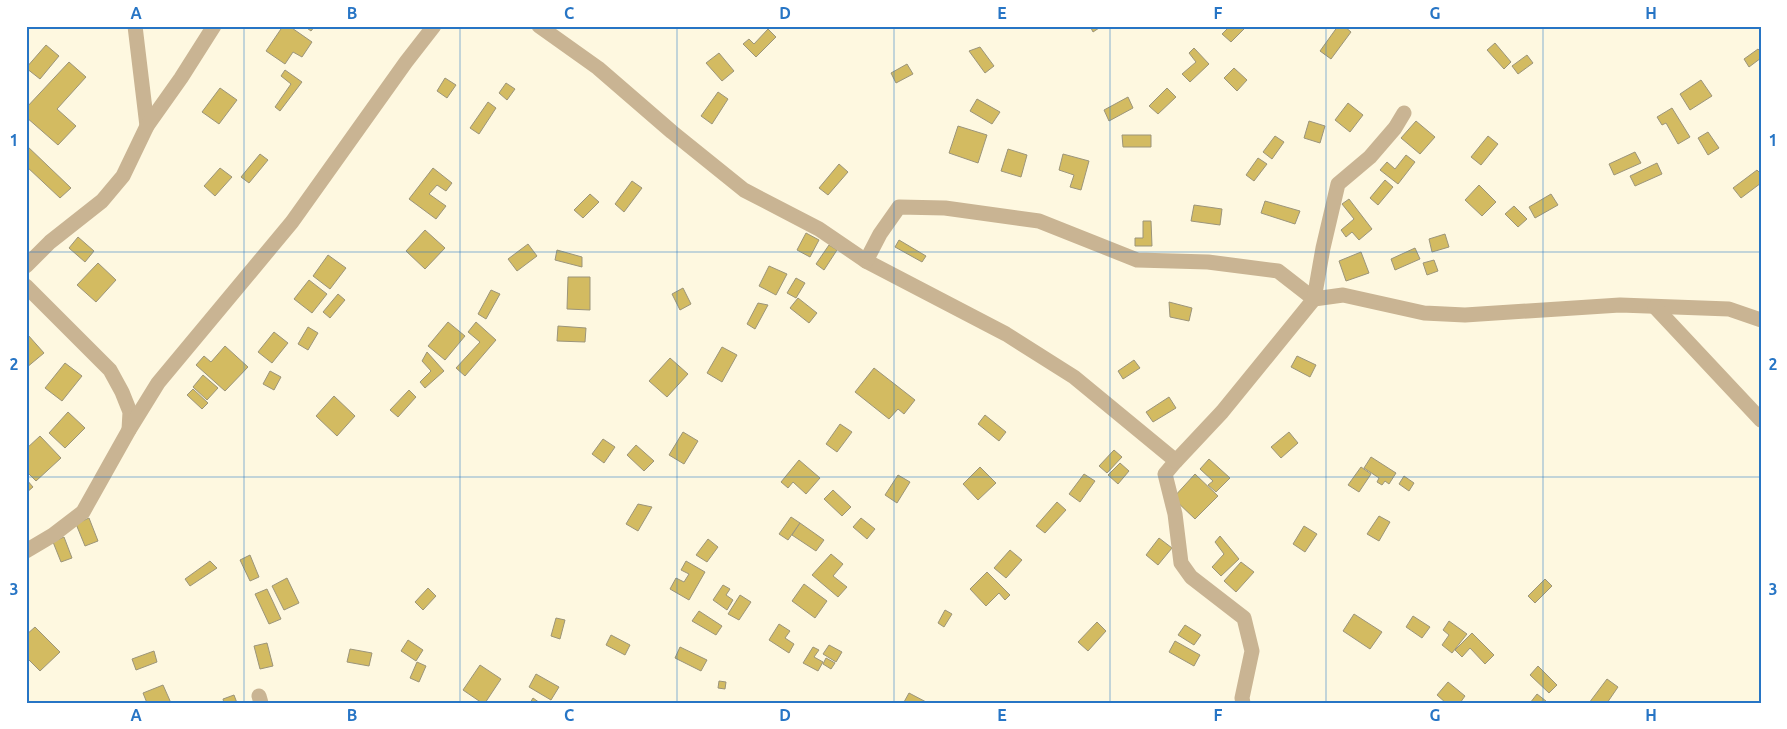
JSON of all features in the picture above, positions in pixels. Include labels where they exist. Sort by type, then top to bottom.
[{"type":"street","points":[[135,26],[147,126]]},
{"type":"street","points":[[26,266],[50,242],[102,201],[123,176],[147,126],[181,78],[214,26]]},
{"type":"street","points":[[26,551],[53,535],[83,512],[158,383],[292,222],[406,62],[434,26]]},
{"type":"street","points":[[539,26],[598,68],[672,132],[744,190],[818,229],[866,261],[1006,334],[1074,377],[1176,461]]},
{"type":"street","points":[[1244,703],[1242,698],[1252,651],[1244,618],[1191,577],[1181,563],[1175,514],[1165,474],[1222,412],[1314,299],[1323,248],[1338,184],[1370,158],[1404,113]]},
{"type":"street","points":[[866,261],[880,234],[899,207],[945,208],[1039,221],[1137,260],[1208,262],[1278,270],[1314,299],[1343,295],[1424,313],[1465,315],[1620,305],[1655,306],[1729,310],[1761,320]]},
{"type":"street","points":[[26,286],[110,370],[130,412],[129,430]]},
{"type":"street","points":[[1655,306],[1761,420]]},
{"type":"building","points":[[283,26],[289,26],[312,42],[302,57],[293,52],[285,64],[266,51]]},
{"type":"building","points":[[304,26],[315,26],[311,31]]},
{"type":"building","points":[[1090,26],[1102,26],[1093,32]]},
{"type":"building","points":[[1230,26],[1247,26],[1231,42],[1222,34]]},
{"type":"building","points":[[1338,26],[1344,26],[1351,32],[1331,59],[1320,51]]},
{"type":"building","points":[[768,29],[776,37],[756,57],[743,44],[749,39],[754,44]]},
{"type":"building","points":[[1495,43],[1511,62],[1504,69],[1487,50]]},
{"type":"building","points":[[46,45],[59,56],[40,79],[26,68]]},
{"type":"building","points":[[980,47],[994,66],[985,73],[969,51]]},
{"type":"building","points":[[1194,48],[1209,64],[1190,82],[1182,74],[1196,62],[1189,53]]},
{"type":"building","points":[[1758,49],[1761,52],[1761,58],[1749,67],[1744,59]]},
{"type":"building","points":[[719,53],[734,71],[722,81],[706,63]]},
{"type":"building","points":[[1527,55],[1533,63],[1518,74],[1512,66]]},
{"type":"building","points":[[69,62],[86,77],[57,109],[76,126],[58,145],[26,117],[26,108]]},
{"type":"building","points":[[907,64],[913,74],[896,83],[891,73]]},
{"type":"building","points":[[1234,68],[1247,80],[1237,91],[1224,78]]},
{"type":"building","points":[[285,70],[302,82],[280,111],[275,107],[291,84],[281,76]]},
{"type":"building","points":[[445,78],[456,85],[447,98],[437,91]]},
{"type":"building","points":[[1701,80],[1712,96],[1690,110],[1680,94]]},
{"type":"building","points":[[506,83],[515,89],[507,100],[499,93]]},
{"type":"building","points":[[220,88],[237,100],[219,124],[202,112]]},
{"type":"building","points":[[1167,88],[1176,97],[1158,114],[1149,106]]},
{"type":"building","points":[[718,92],[728,99],[712,124],[701,116]]},
{"type":"building","points":[[1128,97],[1133,108],[1109,121],[1104,110]]},
{"type":"building","points":[[977,99],[1000,112],[992,124],[970,111]]},
{"type":"building","points":[[488,102],[496,108],[479,134],[470,128]]},
{"type":"building","points":[[1348,103],[1363,115],[1350,132],[1335,120]]},
{"type":"building","points":[[1672,108],[1690,137],[1678,144],[1666,123],[1662,125],[1657,117]]},
{"type":"building","points":[[1309,121],[1325,126],[1320,143],[1304,138]]},
{"type":"building","points":[[1416,121],[1435,137],[1420,154],[1401,138]]},
{"type":"building","points":[[958,126],[987,135],[978,163],[949,153]]},
{"type":"building","points":[[1708,132],[1719,148],[1708,155],[1698,138]]},
{"type":"building","points":[[1122,135],[1151,135],[1151,147],[1123,147]]},
{"type":"building","points":[[1275,136],[1284,142],[1272,159],[1263,152]]},
{"type":"building","points":[[1488,136],[1498,144],[1481,165],[1471,157]]},
{"type":"building","points":[[26,145],[71,188],[60,198],[26,166]]},
{"type":"building","points":[[1008,149],[1027,155],[1021,177],[1001,171]]},
{"type":"building","points":[[1635,152],[1641,163],[1614,175],[1609,164]]},
{"type":"building","points":[[260,154],[268,160],[249,183],[241,177]]},
{"type":"building","points":[[1063,154],[1089,161],[1081,190],[1070,187],[1074,175],[1059,170]]},
{"type":"building","points":[[1406,155],[1415,162],[1398,184],[1380,170],[1387,162],[1395,169]]},
{"type":"building","points":[[1258,158],[1267,164],[1254,181],[1246,175]]},
{"type":"building","points":[[1657,163],[1662,174],[1635,186],[1630,176]]},
{"type":"building","points":[[839,164],[848,172],[828,195],[819,188]]},
{"type":"building","points":[[220,168],[232,177],[215,196],[204,186]]},
{"type":"building","points":[[433,168],[452,183],[446,191],[437,185],[429,194],[446,206],[436,219],[409,199]]},
{"type":"building","points":[[1757,170],[1761,174],[1761,183],[1741,198],[1733,188]]},
{"type":"building","points":[[1385,180],[1393,187],[1378,205],[1370,198]]},
{"type":"building","points":[[632,181],[642,188],[624,212],[615,204]]},
{"type":"building","points":[[1479,185],[1496,202],[1482,216],[1465,200]]},
{"type":"building","points":[[590,194],[599,202],[583,218],[574,210]]},
{"type":"building","points":[[1551,194],[1558,205],[1535,218],[1529,207]]},
{"type":"building","points":[[1349,199],[1372,229],[1359,240],[1352,232],[1346,237],[1341,230],[1354,219],[1342,204]]},
{"type":"building","points":[[1265,201],[1300,211],[1295,224],[1261,213]]},
{"type":"building","points":[[1194,205],[1222,209],[1220,225],[1191,221]]},
{"type":"building","points":[[1514,206],[1527,219],[1518,227],[1505,214]]},
{"type":"building","points":[[1143,221],[1151,221],[1152,246],[1135,246],[1135,238],[1143,238]]},
{"type":"building","points":[[425,230],[445,248],[425,269],[406,251]]},
{"type":"building","points":[[806,233],[819,240],[810,257],[797,250]]},
{"type":"building","points":[[1445,234],[1449,247],[1432,252],[1429,239]]},
{"type":"building","points":[[78,237],[94,251],[85,262],[69,248]]},
{"type":"building","points":[[899,240],[926,256],[922,262],[895,247]]},
{"type":"building","points":[[528,244],[537,256],[517,271],[508,259]]},
{"type":"building","points":[[829,245],[837,250],[824,270],[816,264]]},
{"type":"building","points":[[1415,248],[1420,259],[1395,270],[1391,259]]},
{"type":"building","points":[[557,250],[582,257],[582,267],[555,260]]},
{"type":"building","points":[[1361,252],[1369,273],[1346,281],[1339,261]]},
{"type":"building","points":[[328,255],[346,268],[330,289],[313,276]]},
{"type":"building","points":[[1434,260],[1438,271],[1427,275],[1423,263]]},
{"type":"building","points":[[98,263],[116,280],[96,302],[77,285]]},
{"type":"building","points":[[769,266],[787,274],[776,295],[759,286]]},
{"type":"building","points":[[568,277],[590,277],[590,310],[567,309]]},
{"type":"building","points":[[796,278],[805,283],[796,298],[787,293]]},
{"type":"building","points":[[309,280],[327,294],[312,313],[294,299]]},
{"type":"building","points":[[683,288],[691,304],[680,310],[672,294]]},
{"type":"building","points":[[491,290],[500,294],[486,319],[478,314]]},
{"type":"building","points":[[338,294],[345,300],[330,318],[323,312]]},
{"type":"building","points":[[798,298],[817,313],[809,323],[790,308]]},
{"type":"building","points":[[1169,302],[1192,308],[1189,321],[1170,317]]},
{"type":"building","points":[[758,303],[768,305],[755,329],[747,324]]},
{"type":"building","points":[[448,322],[465,336],[445,360],[428,346]]},
{"type":"building","points":[[476,322],[496,340],[465,376],[456,368],[480,342],[468,332]]},
{"type":"building","points":[[558,326],[586,328],[585,342],[557,341]]},
{"type":"building","points":[[308,327],[318,333],[308,350],[298,344]]},
{"type":"building","points":[[274,332],[288,343],[272,363],[258,352]]},
{"type":"building","points":[[28,335],[44,353],[26,368],[26,336]]},
{"type":"building","points":[[225,346],[248,367],[225,391],[196,365],[204,356],[211,362]]},
{"type":"building","points":[[722,347],[737,355],[722,382],[707,373]]},
{"type":"building","points":[[427,352],[444,371],[425,388],[420,382],[431,371],[422,361]]},
{"type":"building","points":[[1297,356],[1316,365],[1310,377],[1291,367]]},
{"type":"building","points":[[670,358],[688,374],[667,397],[649,381]]},
{"type":"building","points":[[1134,360],[1140,368],[1123,379],[1118,371]]},
{"type":"building","points":[[65,363],[82,376],[62,401],[45,388]]},
{"type":"building","points":[[874,368],[915,400],[904,414],[898,409],[889,419],[855,392]]},
{"type":"building","points":[[270,371],[281,377],[274,390],[263,384]]},
{"type":"building","points":[[203,375],[218,388],[207,400],[193,387]]},
{"type":"building","points":[[193,389],[208,403],[202,409],[187,395]]},
{"type":"building","points":[[409,390],[416,397],[398,417],[390,410]]},
{"type":"building","points":[[334,396],[355,416],[337,436],[316,416]]},
{"type":"building","points":[[1169,397],[1176,408],[1153,422],[1146,412]]},
{"type":"building","points":[[68,412],[85,428],[65,448],[49,433]]},
{"type":"building","points":[[985,415],[1006,432],[999,441],[978,424]]},
{"type":"building","points":[[840,424],[852,432],[837,452],[826,444]]},
{"type":"building","points":[[683,432],[698,441],[684,464],[669,455]]},
{"type":"building","points":[[1289,432],[1298,443],[1281,458],[1271,447]]},
{"type":"building","points":[[40,436],[61,458],[36,481],[26,471],[26,449]]},
{"type":"building","points":[[603,439],[615,447],[604,463],[592,454]]},
{"type":"building","points":[[636,445],[654,461],[644,471],[627,455]]},
{"type":"building","points":[[1114,450],[1122,457],[1107,473],[1099,466]]},
{"type":"building","points":[[1371,457],[1396,473],[1389,484],[1385,481],[1382,485],[1377,482],[1379,478],[1364,468]]},
{"type":"building","points":[[1209,459],[1230,478],[1216,492],[1208,485],[1213,481],[1200,469]]},
{"type":"building","points":[[799,460],[820,478],[806,494],[793,482],[788,488],[781,482]]},
{"type":"building","points":[[1120,463],[1129,471],[1118,484],[1108,475]]},
{"type":"building","points":[[980,467],[996,483],[978,500],[963,484]]},
{"type":"building","points":[[1361,467],[1371,474],[1359,492],[1348,485]]},
{"type":"building","points":[[1084,474],[1095,481],[1080,502],[1069,494]]},
{"type":"building","points":[[1195,474],[1218,496],[1195,519],[1173,498]]},
{"type":"building","points":[[898,475],[910,482],[897,503],[885,495]]},
{"type":"building","points":[[1404,476],[1414,483],[1409,491],[1399,484]]},
{"type":"building","points":[[26,479],[33,487],[26,493]]},
{"type":"building","points":[[833,490],[851,507],[842,516],[824,499]]},
{"type":"building","points":[[1057,502],[1066,510],[1045,533],[1036,526]]},
{"type":"building","points":[[638,504],[652,507],[638,531],[626,524]]},
{"type":"building","points":[[1379,516],[1390,522],[1379,541],[1367,534]]},
{"type":"building","points":[[791,517],[800,523],[788,540],[779,534]]},
{"type":"building","points":[[89,518],[98,541],[85,546],[76,524]]},
{"type":"building","points":[[861,518],[875,529],[867,539],[853,527]]},
{"type":"building","points":[[800,523],[824,540],[816,551],[792,535]]},
{"type":"building","points":[[1304,526],[1317,534],[1305,552],[1293,544]]},
{"type":"building","points":[[1220,536],[1239,559],[1221,576],[1212,567],[1224,554],[1215,542]]},
{"type":"building","points":[[64,537],[72,558],[61,562],[53,542]]},
{"type":"building","points":[[1159,538],[1172,548],[1158,565],[1146,555]]},
{"type":"building","points":[[708,539],[718,547],[707,562],[696,555]]},
{"type":"building","points":[[1010,550],[1022,560],[1006,578],[994,568]]},
{"type":"building","points":[[831,554],[843,564],[833,576],[847,587],[838,597],[812,575]]},
{"type":"building","points":[[250,555],[259,577],[250,581],[240,560]]},
{"type":"building","points":[[210,561],[217,568],[190,586],[185,579]]},
{"type":"building","points":[[686,561],[705,572],[689,600],[670,589],[676,578],[684,582],[689,574],[681,570]]},
{"type":"building","points":[[1241,562],[1254,572],[1236,592],[1224,581]]},
{"type":"building","points":[[987,572],[1010,595],[1005,600],[999,593],[986,606],[970,589]]},
{"type":"building","points":[[287,578],[299,603],[284,610],[272,586]]},
{"type":"building","points":[[1545,579],[1552,586],[1535,603],[1528,596]]},
{"type":"building","points":[[804,584],[827,601],[815,618],[792,601]]},
{"type":"building","points":[[723,585],[730,589],[726,595],[733,600],[727,610],[713,600]]},
{"type":"building","points":[[428,588],[436,596],[423,610],[415,602]]},
{"type":"building","points":[[267,589],[281,619],[269,624],[255,594]]},
{"type":"building","points":[[740,595],[751,602],[739,620],[728,614]]},
{"type":"building","points":[[945,610],[952,614],[944,627],[938,623]]},
{"type":"building","points":[[699,611],[722,626],[716,635],[692,621]]},
{"type":"building","points":[[1354,614],[1382,632],[1370,649],[1343,631]]},
{"type":"building","points":[[1413,616],[1430,627],[1422,638],[1406,627]]},
{"type":"building","points":[[556,618],[565,620],[560,639],[551,636]]},
{"type":"building","points":[[1449,621],[1467,634],[1452,653],[1442,645],[1449,635],[1443,630]]},
{"type":"building","points":[[1097,622],[1106,631],[1088,651],[1078,642]]},
{"type":"building","points":[[779,624],[790,631],[785,638],[794,644],[789,653],[769,640]]},
{"type":"building","points":[[1185,625],[1201,635],[1194,645],[1178,635]]},
{"type":"building","points":[[35,627],[60,652],[40,671],[26,657],[26,635]]},
{"type":"building","points":[[1472,633],[1494,655],[1485,664],[1470,648],[1462,657],[1455,650]]},
{"type":"building","points":[[611,635],[630,645],[625,655],[606,645]]},
{"type":"building","points":[[408,640],[423,650],[416,661],[401,651]]},
{"type":"building","points":[[1175,641],[1200,655],[1194,666],[1169,652]]},
{"type":"building","points":[[267,643],[273,666],[260,669],[254,646]]},
{"type":"building","points":[[829,645],[842,652],[836,662],[823,654]]},
{"type":"building","points":[[680,647],[707,660],[701,671],[675,658]]},
{"type":"building","points":[[813,647],[819,650],[814,657],[823,662],[818,671],[803,663]]},
{"type":"building","points":[[350,649],[372,653],[369,666],[347,662]]},
{"type":"building","points":[[154,651],[157,662],[136,670],[132,659]]},
{"type":"building","points":[[826,658],[835,663],[831,669],[823,664]]},
{"type":"building","points":[[417,662],[426,666],[419,682],[410,678]]},
{"type":"building","points":[[480,665],[501,679],[485,703],[482,703],[463,690]]},
{"type":"building","points":[[1538,666],[1557,685],[1549,693],[1530,675]]},
{"type":"building","points":[[536,674],[559,687],[551,700],[529,687]]},
{"type":"building","points":[[1607,679],[1618,687],[1607,703],[1589,703]]},
{"type":"building","points":[[719,681],[726,682],[725,689],[718,688]]},
{"type":"building","points":[[1448,682],[1465,696],[1460,703],[1446,703],[1437,695]]},
{"type":"building","points":[[163,685],[171,703],[147,703],[143,693]]},
{"type":"building","points":[[909,693],[928,703],[904,702]]},
{"type":"building","points":[[1537,694],[1546,701],[1544,703],[1530,703]]},
{"type":"building","points":[[234,695],[237,703],[224,703],[223,699]]},
{"type":"building","points":[[533,698],[540,703],[530,703]]}]
